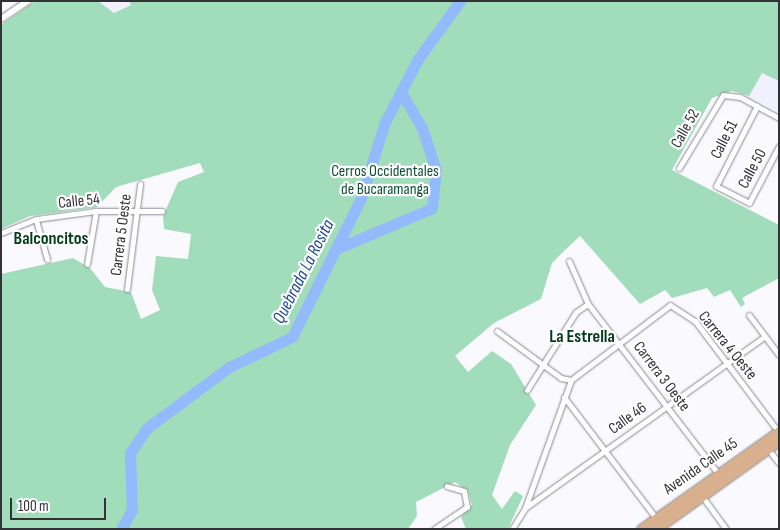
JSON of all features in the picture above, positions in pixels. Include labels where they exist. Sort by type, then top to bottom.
[{"type":"main road","name":"Avenida Calle 45","points":[[656,529],[702,496],[721,477],[778,431]]},
{"type":"main road","name":"Avenida Calle 45","points":[[641,529],[779,441]]},
{"type":"street","points":[[1,19],[28,1]]},
{"type":"street","name":"Calle 52","points":[[679,168],[715,102],[728,94],[757,106]]},
{"type":"street","points":[[757,106],[779,118]]},
{"type":"street","name":"Calle 51","points":[[749,203],[716,186],[757,106]]},
{"type":"street","name":"Calle 50","points":[[749,203],[779,146]]},
{"type":"street","name":"Carrera 5 Oeste","points":[[127,289],[140,211],[140,184]]},
{"type":"street","points":[[87,264],[96,211]]},
{"type":"street","name":"Calle 54","points":[[1,233],[36,220],[96,211],[162,211]]},
{"type":"street","points":[[36,220],[47,259]]},
{"type":"street","name":"Carrera 3 Oeste","points":[[569,261],[588,304],[721,477]]},
{"type":"street","points":[[527,390],[576,312],[588,304]]},
{"type":"street","name":"Carrera 4 Oeste","points":[[619,342],[670,305],[695,321],[778,431]]},
{"type":"street","points":[[750,315],[779,355]]},
{"type":"street","points":[[497,331],[544,365],[571,380]]},
{"type":"street","name":"Calle 46","points":[[512,529],[525,508],[765,336]]},
{"type":"street","points":[[525,508],[571,380],[619,342]]},
{"type":"street","points":[[564,397],[656,518]]},
{"type":"street","points":[[768,449],[779,463]]},
{"type":"street","points":[[434,529],[467,507],[464,491],[447,486]]},
{"type":"street","points":[[702,496],[726,529]]},
{"type":"shaded area","points":[[98,1],[129,1],[132,4],[114,13]]},
{"type":"shaded area","points":[[762,72],[779,81],[779,112],[749,96]]},
{"type":"green space","name":"Cerros Occidentales de Bucaramanga","points":[[35,1],[98,1],[114,13],[131,5],[129,1],[778,1],[779,81],[762,73],[749,96],[732,91],[712,98],[672,170],[779,225],[779,278],[742,298],[745,304],[741,307],[730,290],[714,297],[707,288],[672,298],[665,290],[640,304],[580,236],[552,263],[541,299],[494,323],[455,356],[468,372],[492,351],[511,364],[536,405],[510,445],[492,495],[502,509],[515,491],[523,496],[508,529],[466,529],[461,517],[472,505],[468,491],[455,482],[416,502],[417,516],[408,529],[1,529],[1,274],[73,258],[90,268],[105,287],[131,292],[141,319],[160,310],[152,290],[156,256],[188,259],[191,234],[164,229],[163,216],[178,182],[204,172],[200,163],[116,187],[97,207],[30,216],[1,229],[1,25]]},
{"type":"waterway","name":"Quebrada La Rosita","points":[[121,529],[132,510],[130,453],[147,428],[229,367],[292,337],[361,198],[385,122],[418,59],[460,1]]},
{"type":"waterway","points":[[336,249],[432,208],[436,170],[422,128],[401,92]]},
{"type":"district","name":"Balconcitos","points":[[51,239]]},
{"type":"district","name":"La Estrella","points":[[582,337]]}]
